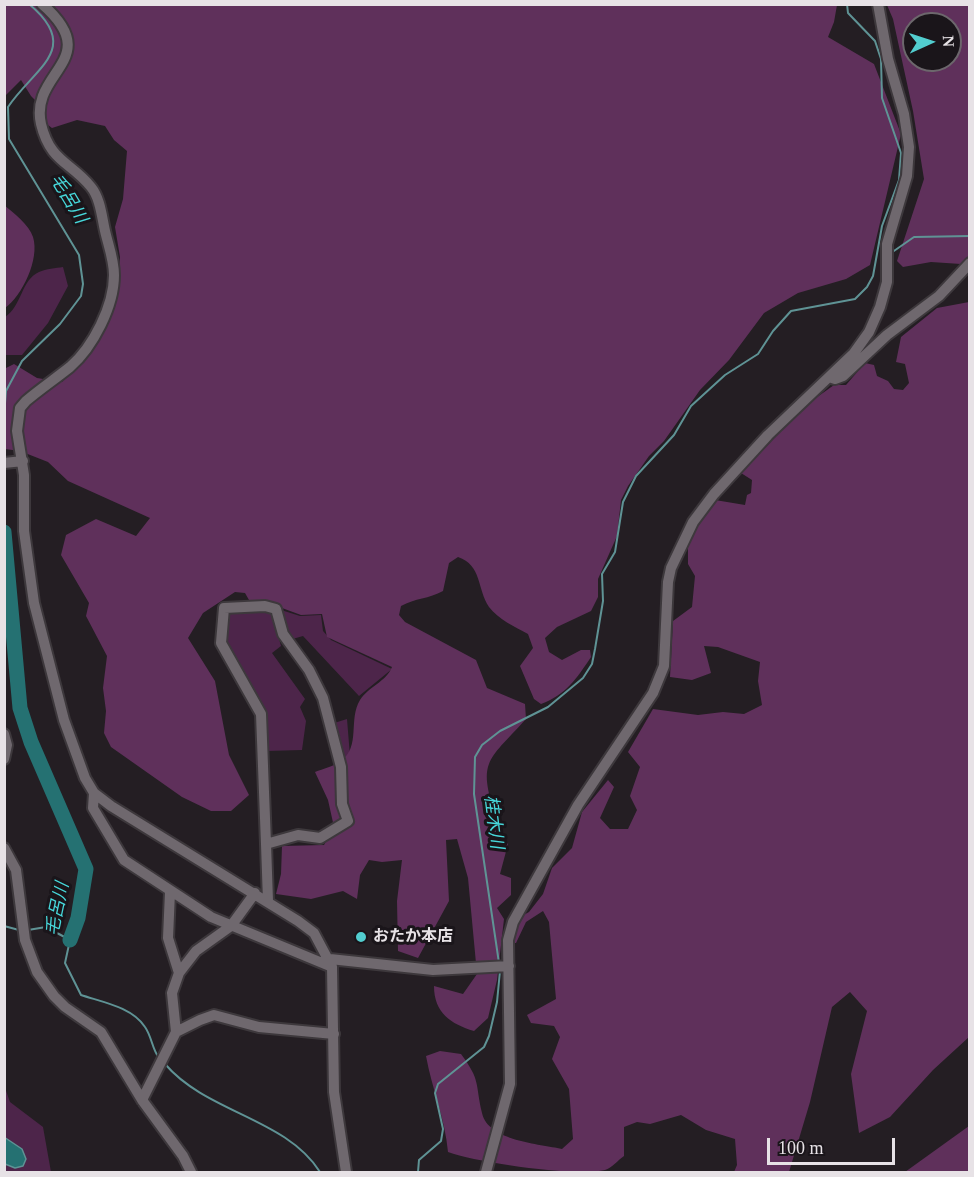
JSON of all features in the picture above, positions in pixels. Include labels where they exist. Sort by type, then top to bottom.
[{"type":"street","points":[[42,4],[62,21],[68,48],[59,71],[44,89],[39,109],[41,124],[54,152],[95,193],[114,274],[110,301],[86,351],[20,408],[17,431],[24,531],[34,603],[64,720],[85,778],[94,793],[119,811],[255,893],[314,933],[331,963],[334,1092],[346,1173]]},
{"type":"street","points":[[486,1173],[510,1084],[507,966],[508,940],[513,922],[578,805],[653,693],[662,675],[668,582],[671,568],[693,522],[714,494],[768,435],[860,346],[880,307],[887,282],[886,244],[909,167],[909,138],[888,59],[878,4]]},
{"type":"street","points":[[829,377],[838,379],[843,376],[888,335],[939,296],[969,263]]},
{"type":"street","points":[[4,463],[20,461]]},
{"type":"street","points":[[266,844],[298,835],[320,838],[348,821],[342,804],[340,767],[320,690],[309,670],[283,634],[276,609],[265,606],[224,608],[221,643],[261,714],[268,902]]},
{"type":"street","points":[[4,734],[7,745],[4,759]]},
{"type":"street","points":[[94,793],[93,808],[122,857],[170,892],[231,926],[331,963],[433,970],[507,966]]},
{"type":"street","points":[[4,848],[16,870],[25,940],[37,972],[54,996],[101,1032],[142,1100],[183,1156],[191,1173]]},
{"type":"street","points":[[170,892],[168,938],[179,973]]},
{"type":"street","points":[[142,1100],[176,1032],[172,993],[179,973],[196,951],[231,926],[255,893]]},
{"type":"street","points":[[176,1032],[214,1015],[259,1027],[334,1034]]},
{"type":"shaded area","points":[[5,4],[837,5],[828,37],[874,64],[901,134],[870,265],[846,279],[798,293],[764,313],[729,360],[700,390],[664,441],[649,456],[621,500],[617,536],[598,579],[598,597],[591,611],[557,627],[545,638],[549,652],[562,660],[581,650],[590,650],[591,657],[576,679],[550,700],[541,704],[534,699],[520,666],[533,648],[528,634],[507,622],[489,607],[475,572],[466,561],[458,557],[449,563],[443,591],[401,606],[399,615],[405,622],[476,660],[487,688],[525,704],[526,719],[494,755],[487,774],[497,822],[494,828],[508,844],[500,874],[511,878],[511,895],[497,908],[504,919],[497,980],[488,1018],[474,1031],[458,1025],[445,1016],[437,1003],[434,986],[463,994],[477,974],[468,878],[457,839],[446,840],[449,901],[418,958],[398,951],[397,901],[402,860],[382,862],[369,860],[360,875],[357,899],[343,891],[311,899],[276,894],[281,874],[282,846],[324,845],[334,827],[328,800],[315,772],[338,763],[347,755],[353,740],[355,716],[360,700],[386,677],[392,667],[327,637],[322,614],[301,615],[263,601],[249,600],[245,593],[235,592],[203,613],[188,638],[215,681],[229,755],[249,795],[231,811],[211,811],[182,797],[111,747],[104,733],[106,711],[103,688],[107,656],[86,616],[89,603],[61,555],[66,535],[96,519],[136,536],[150,518],[68,481],[48,462],[20,451],[5,449],[4,369],[14,364],[37,378],[62,382],[88,354],[117,294],[120,257],[115,227],[123,199],[127,151],[114,140],[105,126],[77,120],[52,128],[45,123],[45,110],[31,96],[21,80],[5,96]]},
{"type":"shaded area","points":[[887,5],[969,5],[970,260],[961,264],[931,262],[903,267],[897,261],[924,179],[905,72],[962,72],[962,12],[902,12],[902,60],[893,19]]},
{"type":"shaded area","points":[[4,205],[28,228],[35,246],[28,276],[18,295],[5,308]]},
{"type":"shaded area","points":[[63,267],[68,286],[48,323],[22,355],[5,355],[5,317],[15,306],[28,281],[39,272]]},
{"type":"shaded area","points":[[969,302],[969,1037],[933,1070],[890,1117],[859,1133],[851,1074],[867,1011],[850,992],[832,1007],[810,1102],[789,1172],[734,1172],[737,1165],[735,1139],[706,1130],[681,1115],[650,1124],[637,1122],[624,1127],[624,1156],[605,1170],[573,1172],[527,1168],[448,1152],[426,1056],[440,1051],[461,1054],[472,1070],[482,1113],[486,1122],[494,1130],[516,1140],[562,1149],[573,1139],[569,1089],[552,1059],[560,1037],[554,1026],[531,1023],[527,1015],[556,999],[549,922],[543,911],[526,922],[516,943],[511,943],[520,917],[529,912],[543,894],[552,868],[572,848],[582,812],[608,780],[614,787],[600,818],[610,829],[628,829],[637,810],[630,796],[640,767],[628,752],[653,709],[698,715],[723,712],[744,714],[762,705],[758,681],[760,662],[718,647],[704,646],[711,673],[692,680],[670,677],[673,621],[692,607],[695,576],[688,564],[688,541],[715,500],[745,505],[747,495],[751,493],[752,480],[741,473],[806,405],[834,385],[846,385],[865,363],[874,365],[877,376],[888,381],[894,389],[903,390],[909,383],[905,364],[896,362],[901,337],[937,308]]},
{"type":"shaded area","points":[[265,609],[272,613],[281,646],[272,653],[305,699],[300,707],[306,721],[302,750],[266,751],[265,713],[224,642],[226,611]]},
{"type":"shaded area","points":[[278,609],[300,616],[321,615],[323,631],[331,640],[392,669],[359,696],[303,636],[289,640]]},
{"type":"shaded area","points":[[347,719],[350,756],[341,759],[331,724]]},
{"type":"shaded area","points":[[4,1085],[10,1102],[43,1127],[51,1172],[5,1172]]},
{"type":"shaded area","points":[[969,1126],[969,1172],[905,1172]]},
{"type":"water","points":[[4,1137],[22,1149],[26,1159],[23,1166],[15,1168],[5,1164]]},
{"type":"waterway","name":"毛呂川","points":[[4,416],[6,391],[22,361],[60,324],[81,296],[83,284],[79,255],[9,139],[8,107],[40,69],[53,46],[52,34],[45,20],[29,4]]},
{"type":"waterway","points":[[499,963],[474,794],[475,757],[482,745],[500,731],[548,707],[583,678],[592,664],[603,601],[602,574],[615,552],[623,502],[636,476],[674,435],[691,406],[725,375],[758,354],[773,331],[791,311],[855,299],[867,287],[873,276],[882,226],[899,180],[901,153],[882,98],[881,59],[875,41],[848,13],[847,4]]},
{"type":"waterway","points":[[891,253],[914,237],[970,236]]},
{"type":"waterway","name":"毛呂川","points":[[4,532],[20,708],[31,742],[86,869],[78,918],[70,940]]},
{"type":"waterway","points":[[4,926],[19,930]]},
{"type":"waterway","name":"毛呂川","points":[[28,930],[46,927],[70,940],[65,963],[81,995],[116,1006],[139,1020],[145,1027],[159,1058]]},
{"type":"waterway","name":"桂木川","points":[[418,1172],[419,1160],[441,1141],[443,1129],[435,1093],[438,1084],[484,1047],[497,1002],[500,971]]},
{"type":"waterway","name":"毛呂川","points":[[165,1064],[202,1094],[287,1139],[305,1154],[320,1172]]},
{"type":"place","name":"おたか本店","points":[[361,937]]}]
